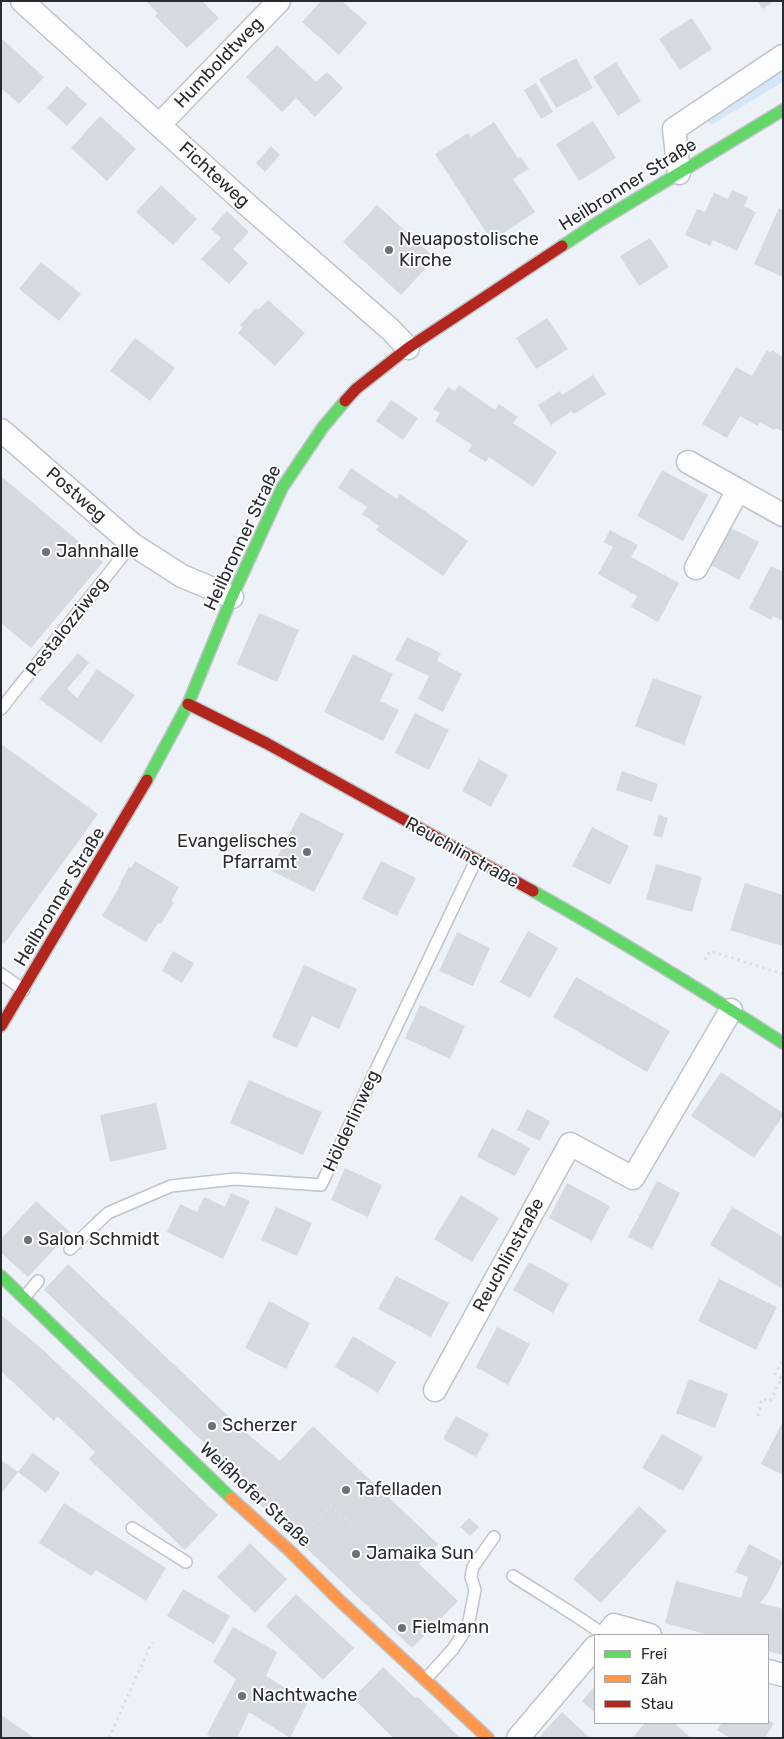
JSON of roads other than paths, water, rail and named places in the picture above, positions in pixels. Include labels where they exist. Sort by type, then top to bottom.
[{"type":"street","name":"Fichteweg","points":[[22,1],[244,202],[391,330],[408,348]]},
{"type":"street","name":"Humboldtweg","points":[[159,125],[279,1]]},
{"type":"street","points":[[679,173],[674,129],[783,56]]},
{"type":"street","name":"Heilbronner Straße","points":[[1,1026],[136,802],[188,704],[232,597],[282,488],[323,427],[356,389],[408,348],[600,221],[782,112]]},
{"type":"street","name":"Postweg","points":[[1,430],[132,544],[182,576],[232,597]]},
{"type":"street","points":[[688,462],[783,515]]},
{"type":"street","points":[[696,568],[738,490]]},
{"type":"street","name":"Reuchlinstraße","points":[[188,704],[266,743],[595,926],[783,1043]]},
{"type":"street","name":"Reuchlinstraße","points":[[435,1390],[570,1144],[633,1178],[731,1010]]},
{"type":"street","name":"Weißhofer Straße","points":[[1,1276],[236,1504],[290,1551],[339,1600],[488,1738]]},
{"type":"street","points":[[606,1634],[614,1625],[646,1634]]},
{"type":"street","points":[[518,1738],[594,1649]]},
{"type":"street","points":[[769,1671],[783,1675]]},
{"type":"lane","name":"Pestalozziweg","points":[[1,709],[132,544]]},
{"type":"lane","name":"Hölderlinweg","points":[[70,1249],[108,1213],[171,1186],[235,1179],[321,1185],[476,860]]},
{"type":"lane","points":[[1,974],[24,990]]},
{"type":"lane","points":[[24,1298],[38,1281]]},
{"type":"lane","points":[[132,1528],[186,1562]]},
{"type":"lane","points":[[425,1680],[453,1649],[468,1626],[475,1590],[470,1577],[473,1567],[494,1538]]},
{"type":"lane","points":[[513,1576],[604,1634]]},
{"type":"place","name":"Neuapostolische Kirche","points":[[389,250]]},
{"type":"place","name":"Jahnhalle","points":[[46,552]]},
{"type":"place","name":"Evangelisches Pfarramt","points":[[307,852]]},
{"type":"place","name":"Salon Schmidt","points":[[28,1240]]},
{"type":"place","name":"Scherzer","points":[[212,1426]]},
{"type":"place","name":"Tafelladen","points":[[346,1490]]},
{"type":"place","name":"Jamaika Sun","points":[[356,1554]]},
{"type":"place","name":"Fielmann","points":[[402,1628]]},
{"type":"place","name":"Nachtwache","points":[[242,1696]]}]
